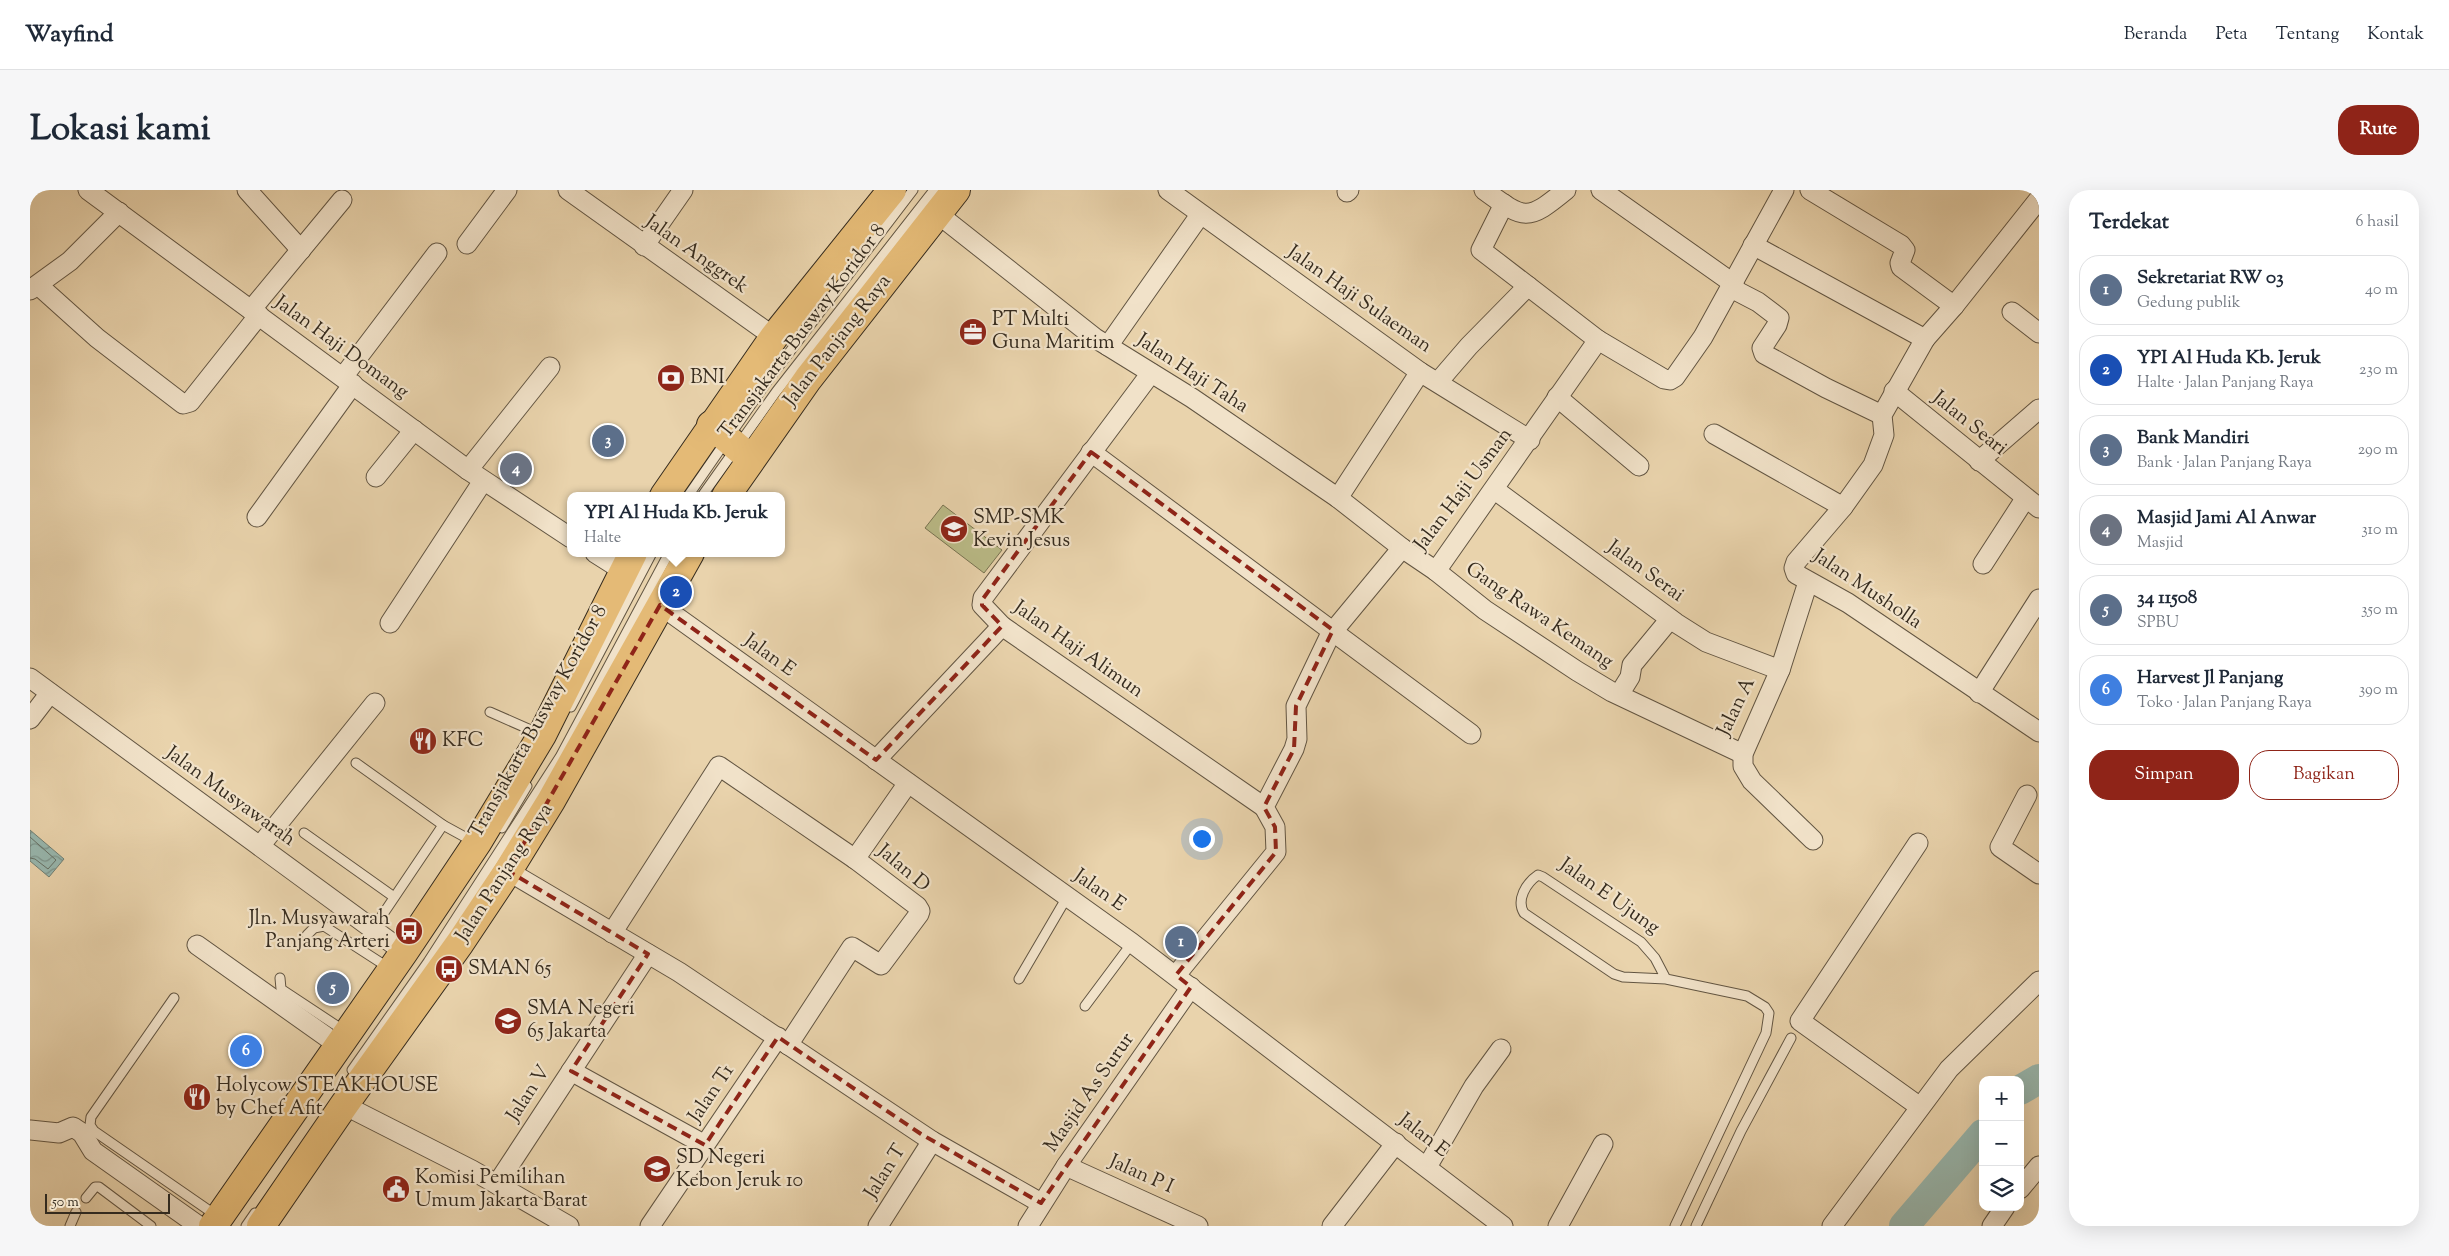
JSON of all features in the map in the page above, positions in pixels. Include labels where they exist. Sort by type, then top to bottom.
[{"type":"main road","name":"Jalan Panjang Raya","points":[[726,492],[731,442],[774,337],[892,190]]},
{"type":"main road","name":"Jalan Panjang Raya","points":[[669,492],[808,379],[936,202],[956,190]]},
{"type":"main road","name":"Jalan Panjang Raya","points":[[261,1214],[344,1105],[460,943],[508,871],[561,784],[688,557]]},
{"type":"main road","name":"Jalan Panjang Raya","points":[[210,1223],[343,1039],[395,959],[485,841],[542,735],[629,563]]},
{"type":"street","name":"Jalan Haji Domang","points":[[88,190],[483,481],[567,535]]},
{"type":"street","points":[[247,190],[301,250]]},
{"type":"street","points":[[466,244],[507,190]]},
{"type":"street","name":"Jalan Anggrek","points":[[568,190],[774,337]]},
{"type":"street","points":[[644,246],[683,190]]},
{"type":"street","name":"Jalan Haji Sulaeman","points":[[1168,190],[1200,215],[1420,372],[1530,440]]},
{"type":"street","points":[[1484,190],[1515,211],[1535,213],[1566,190]]},
{"type":"street","points":[[1601,190],[1779,318],[1777,325],[1762,348],[1764,354],[1826,388],[1882,415]]},
{"type":"street","points":[[1504,204],[1481,248],[1598,340],[1664,379],[1670,380],[1677,374],[1703,337],[1784,190]]},
{"type":"street","points":[[1810,190],[1901,246],[1905,250],[1900,263],[1901,267],[1954,306]]},
{"type":"street","name":"Jalan Musholla","points":[[2039,199],[1954,306],[1925,339],[1882,415],[1884,435],[1873,465],[1842,507],[1796,562],[1794,568],[1796,574],[1848,603],[2039,732]]},
{"type":"street","points":[[119,212],[70,261],[34,288],[183,404],[190,402],[301,250],[342,200]]},
{"type":"street","name":"Jalan Haji Taha","points":[[936,202],[1108,346],[1338,498],[1402,548]]},
{"type":"street","points":[[1108,346],[1200,215]]},
{"type":"street","points":[[1753,245],[1925,339]]},
{"type":"street","points":[[257,517],[348,380],[436,253]]},
{"type":"street","points":[[1438,382],[1528,286]]},
{"type":"street","points":[[2012,312],[2039,333]]},
{"type":"street","name":"Jalan Haji Usman","points":[[1264,808],[1294,749],[1296,706],[1333,630],[1402,548],[1436,571],[1495,490],[1598,340]]},
{"type":"street","points":[[468,470],[550,366]]},
{"type":"street","points":[[1338,498],[1420,372]]},
{"type":"street","name":"Jalan Haji Alimun","points":[[1151,373],[983,598],[982,605],[1002,626],[1264,808]]},
{"type":"street","name":"Jalan Seari","points":[[1894,391],[2032,504]]},
{"type":"street","points":[[1557,398],[1639,466]]},
{"type":"street","points":[[1979,461],[2039,409]]},
{"type":"street","points":[[376,477],[414,430]]},
{"type":"street","points":[[1714,434],[1842,507]]},
{"type":"street","points":[[1091,452],[1471,734]]},
{"type":"street","points":[[390,623],[483,481]]},
{"type":"street","name":"Jalan Serai","points":[[1495,490],[1670,619],[1706,642],[1780,670]]},
{"type":"street","points":[[1983,564],[2032,504]]},
{"type":"street","points":[[609,557],[629,563]]},
{"type":"street","name":"Gang Rawa Kemang","points":[[1436,571],[1484,610],[1577,672],[1612,692],[1620,693]]},
{"type":"street","name":"Jalan A","points":[[1620,693],[1743,754],[1780,670],[1808,582]]},
{"type":"street","points":[[1979,693],[2039,599]]},
{"type":"street","name":"Jalan E","points":[[660,605],[1176,975],[1503,1226]]},
{"type":"street","points":[[1620,693],[1630,677],[1632,665],[1670,619]]},
{"type":"street","points":[[876,760],[1002,626]]},
{"type":"street","name":"Jalan Musyawarah","points":[[30,678],[373,929],[395,959]]},
{"type":"street","points":[[30,719],[50,693]]},
{"type":"street","points":[[260,846],[375,703]]},
{"type":"street","points":[[1743,754],[1743,766],[1752,781],[1813,840]]},
{"type":"street","points":[[612,933],[719,766],[855,858]]},
{"type":"street","name":"Jalan D","points":[[783,1041],[852,947],[881,965],[920,911],[855,858],[908,783]]},
{"type":"street","points":[[2027,794],[2000,847],[2039,874]]},
{"type":"street","points":[[1176,975],[1276,852],[1274,827],[1264,808]]},
{"type":"street","points":[[1918,843],[1800,1021],[1920,1107]]},
{"type":"street","points":[[508,871],[648,954],[783,1041],[932,1141],[1041,1202]]},
{"type":"street","points":[[197,946],[343,1039]]},
{"type":"street","name":"Jalan V","points":[[497,1184],[648,954]]},
{"type":"street","points":[[1832,1226],[1955,1063],[2039,981]]},
{"type":"street","name":"Masjid As Surur","points":[[1028,1226],[1041,1202],[1191,987]]},
{"type":"street","name":"Jalan T1","points":[[650,1226],[705,1145],[783,1041]]},
{"type":"street","points":[[1426,1167],[1474,1086],[1501,1049]]},
{"type":"street","points":[[571,1071],[705,1145]]},
{"type":"street","points":[[344,1105],[497,1184],[569,1226]]},
{"type":"street","points":[[30,1130],[59,1132],[73,1126],[82,1133],[93,1150],[210,1223]]},
{"type":"street","name":"Jalan T","points":[[878,1226],[932,1141]]},
{"type":"street","points":[[1332,1226],[1396,1143]]},
{"type":"street","points":[[1558,1226],[1603,1144]]},
{"type":"street","name":"Jalan P I","points":[[1066,1166],[1198,1226]]},
{"type":"street","points":[[2024,1184],[2039,1166]]},
{"type":"street","points":[[1992,1226],[2002,1211]]},
{"type":"lane","name":"Transjakarta Busway Koridor 8","points":[[691,492],[731,442],[913,190]]},
{"type":"lane","name":"Transjakarta Busway Koridor 8","points":[[704,492],[731,442]]},
{"type":"lane","name":"Transjakarta Busway Koridor 8","points":[[567,715],[650,557]]},
{"type":"lane","name":"Transjakarta Busway Koridor 8","points":[[347,1078],[428,962],[560,757],[667,557]]},
{"type":"lane","points":[[490,712],[542,735]]},
{"type":"lane","points":[[356,763],[443,825],[485,841]]},
{"type":"lane","name":"Transjakarta Busway Koridor 8","points":[[485,841],[534,774]]},
{"type":"lane","points":[[373,929],[443,825]]},
{"type":"lane","points":[[304,833],[394,897]]},
{"type":"lane","name":"Jalan E Ujung","points":[[1666,979],[1655,958],[1642,942],[1543,877],[1538,875],[1532,880],[1521,899],[1520,904],[1524,912],[1614,974],[1632,979],[1666,979],[1747,996],[1765,1007],[1769,1013],[1766,1033],[1675,1226]]},
{"type":"lane","points":[[1019,979],[1067,897]]},
{"type":"lane","points":[[307,935],[314,928],[324,926],[395,959]]},
{"type":"lane","points":[[1085,1006],[1132,943]]},
{"type":"lane","points":[[280,978],[281,989],[343,1039]]},
{"type":"lane","points":[[174,998],[91,1117],[90,1125],[94,1131],[210,1223]]},
{"type":"lane","points":[[1696,1226],[1740,1132],[1791,1038]]},
{"type":"lane","points":[[86,1198],[95,1187],[99,1187],[151,1226]]},
{"type":"lane","points":[[70,1226],[76,1212]]},
{"type":"lane","points":[[246,1226],[261,1214]]},
{"type":"highlighted area","points":[[1091,452],[1333,630],[1296,706],[1294,749],[1264,807],[1275,827],[1276,852],[1176,975],[1191,987],[1041,1203],[921,1134],[778,1037],[705,1145],[571,1071],[648,954],[508,871],[660,605],[876,760],[1002,626],[982,605],[982,600]]},
{"type":"green space","points":[[943,505],[1002,550],[984,573],[925,528]]},
{"type":"water","points":[[30,830],[64,859],[49,877],[30,861]]},
{"type":"waterway","points":[[2024,1088],[2039,1079]]},
{"type":"waterway","points":[[1904,1226],[1979,1139]]},
{"type":"place","name":"PT Multi Guna Maritim","points":[[973,332]]},
{"type":"place","name":"BNI","points":[[671,378]]},
{"type":"place","name":"Bank Mandiri","points":[[608,441]]},
{"type":"place","name":"Masjid Jami Al Anwar","points":[[516,469]]},
{"type":"place","name":"SMP-SMK Kevin Jesus","points":[[954,529]]},
{"type":"place","name":"YPI Al Huda Kb. Jeruk","points":[[676,592]]},
{"type":"place","name":"KFC","points":[[423,741]]},
{"type":"place","name":"Jln. Musyawarah Panjang Arteri","points":[[409,931]]},
{"type":"place","name":"Sekretariat RW 03","points":[[1181,942]]},
{"type":"place","name":"SMAN 65","points":[[449,969]]},
{"type":"place","name":"34 11508","points":[[333,988]]},
{"type":"place","name":"SMA Negeri 65 Jakarta","points":[[508,1021]]},
{"type":"place","name":"Harvest Jl Panjang","points":[[246,1051]]},
{"type":"place","name":"Holycow STEAKHOUSE by Chef Afit","points":[[197,1097]]},
{"type":"place","name":"SD Negeri Kebon Jeruk 10","points":[[657,1169]]},
{"type":"place","name":"Komisi Pemilihan Umum Jakarta Barat","points":[[396,1189]]}]
